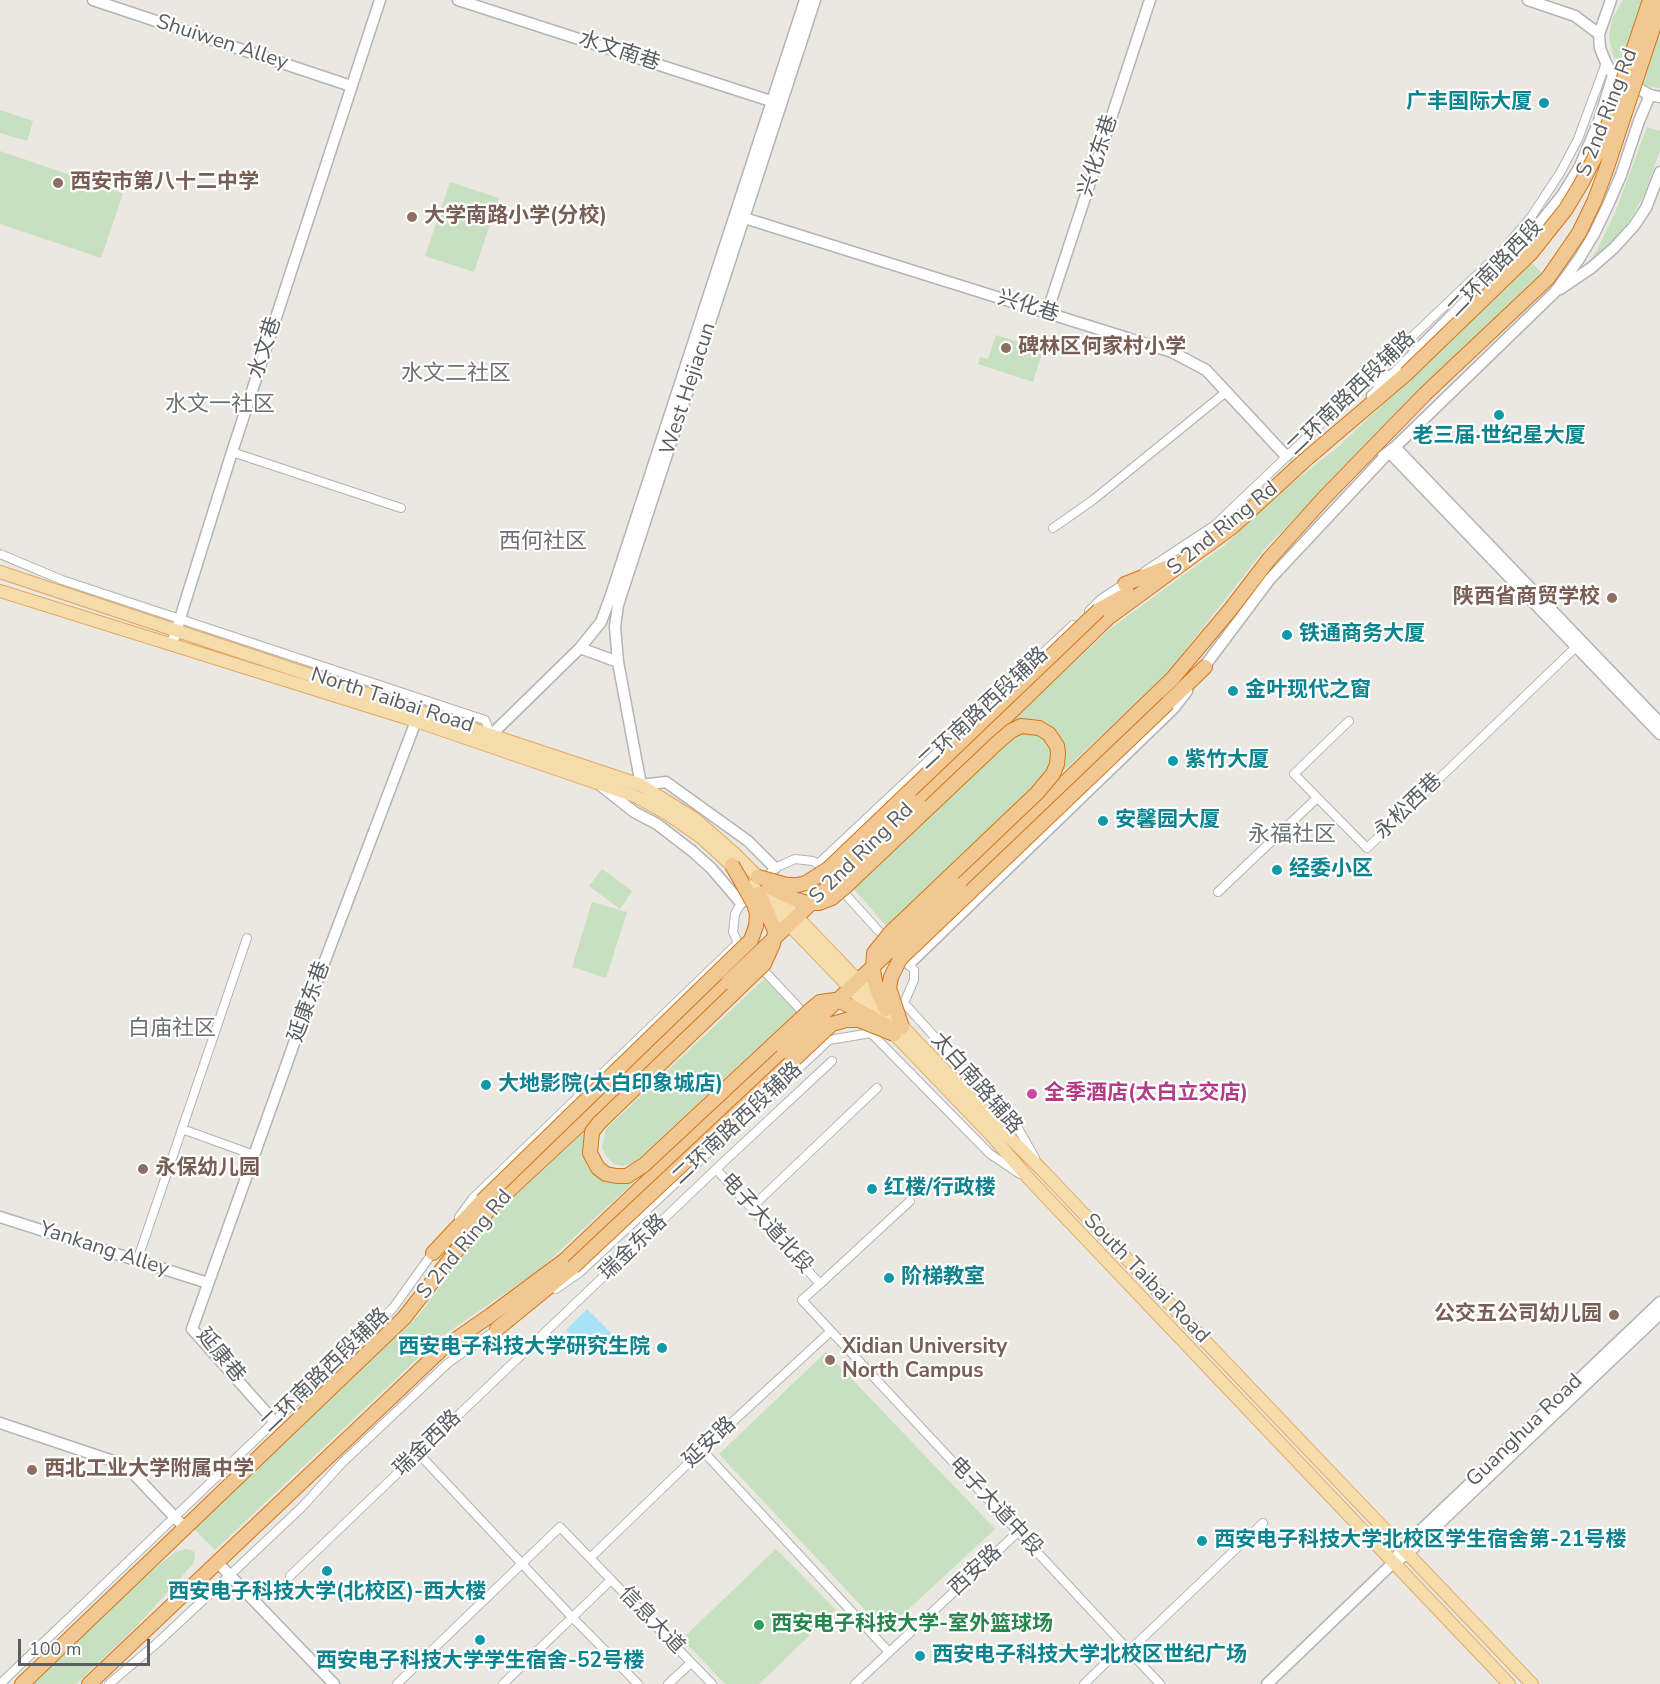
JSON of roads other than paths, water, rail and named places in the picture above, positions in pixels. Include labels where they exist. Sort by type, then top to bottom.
[{"type":"highway","name":"S 2nd Ring Rd","points":[[1187,560],[1232,527],[1532,253],[1566,209],[1597,153],[1650,0]]},
{"type":"highway","name":"S 2nd Ring Rd","points":[[569,1263],[678,1151],[1173,678],[1270,558],[1324,498],[1425,394],[1548,278],[1579,233],[1594,202],[1660,7]]},
{"type":"highway","points":[[1125,584],[1187,560]]},
{"type":"highway","points":[[759,886],[806,883],[828,868],[1104,614],[1187,560]]},
{"type":"highway","name":"S 2nd Ring Rd","points":[[22,1684],[404,1318],[441,1271],[486,1205],[617,1090],[966,756],[1104,614]]},
{"type":"highway","points":[[894,1029],[889,988],[891,977],[900,959],[1205,667]]},
{"type":"highway","points":[[759,886],[808,903],[819,903],[832,898],[1011,732],[1021,726],[1039,728],[1049,734],[1057,746],[1058,753],[1053,774],[890,933],[874,953],[873,970],[878,992],[886,1010]]},
{"type":"highway","points":[[952,787],[966,756],[998,743]]},
{"type":"highway","points":[[1005,823],[1028,819],[1037,792]]},
{"type":"highway","points":[[433,1253],[486,1205],[751,940],[757,914],[754,904],[732,865]]},
{"type":"highway","points":[[759,886],[775,931],[774,944],[764,964],[592,1132],[590,1153],[598,1168],[606,1174],[627,1176],[644,1165],[820,1002],[835,1000],[894,1029]]},
{"type":"highway","points":[[497,1329],[832,1024],[853,1019],[894,1029]]},
{"type":"highway","points":[[608,1115],[617,1090],[648,1076]]},
{"type":"highway","points":[[654,1156],[678,1151],[685,1127]]},
{"type":"highway","points":[[89,1684],[442,1349],[569,1263]]},
{"type":"main road","name":"North Taibai Road","points":[[0,572],[178,624],[491,735],[641,785],[695,819],[733,852],[759,886]]},
{"type":"main road","name":"North Taibai Road","points":[[0,591],[416,722],[635,796],[669,815],[702,838],[759,886]]},
{"type":"main road","name":"South Taibai Road","points":[[759,886],[886,1010],[894,1029]]},
{"type":"main road","name":"South Taibai Road","points":[[759,886],[997,1134],[1042,1170],[1532,1684]]},
{"type":"main road","name":"South Taibai Road","points":[[997,1134],[1030,1180],[1509,1684]]},
{"type":"street","name":"Shuiwen Alley","points":[[93,0],[351,86]]},
{"type":"street","name":"水文巷","points":[[172,644],[232,452],[380,0]]},
{"type":"street","name":"水文南巷","points":[[458,0],[777,103]]},
{"type":"street","name":"West Hejiacun","points":[[777,103],[805,0]]},
{"type":"street","name":"West Hejiacun","points":[[641,785],[618,662],[615,627],[618,605],[777,103],[815,0]]},
{"type":"street","name":"兴化东巷","points":[[1047,313],[1150,0]]},
{"type":"street","points":[[1528,0],[1575,16],[1599,34]]},
{"type":"street","points":[[909,964],[1174,708],[1270,579],[1392,449],[1555,292],[1594,234],[1621,175],[1639,121],[1655,96],[1613,75],[1606,63],[1600,48],[1599,34],[1611,0]]},
{"type":"street","name":"二环南路西段辅路","points":[[818,864],[1101,600],[1215,525],[1504,249],[1531,217],[1560,173],[1578,139],[1606,63]]},
{"type":"street","name":"二环南路西段","points":[[1399,374],[1527,239],[1563,194],[1580,166],[1599,121],[1613,75]]},
{"type":"street","points":[[1555,292],[1591,268],[1634,226],[1646,208],[1660,172]]},
{"type":"street","name":"West Hejiacun","points":[[491,735],[580,648],[601,622],[740,217]]},
{"type":"street","name":"兴化巷","points":[[740,217],[1172,352],[1206,370],[1286,456]]},
{"type":"street","points":[[1361,385],[1399,374]]},
{"type":"street","points":[[1053,528],[1094,500],[1226,392]]},
{"type":"street","points":[[1324,498],[1392,449]]},
{"type":"street","points":[[1392,449],[1579,644],[1660,734]]},
{"type":"street","points":[[232,452],[401,508]]},
{"type":"street","points":[[0,554],[178,624]]},
{"type":"street","points":[[1579,644],[1660,723]]},
{"type":"street","name":"永松西巷","points":[[1349,721],[1294,774],[1367,848],[1579,644]]},
{"type":"street","points":[[580,648],[618,662]]},
{"type":"street","name":"延康东巷","points":[[208,1283],[302,1021],[416,722]]},
{"type":"street","points":[[595,782],[634,812],[657,824],[692,851],[711,868],[741,903]]},
{"type":"street","points":[[641,785],[666,782],[748,841],[775,868]]},
{"type":"street","points":[[1218,892],[1317,798]]},
{"type":"street","points":[[795,859],[813,861],[818,864],[914,970],[914,980],[904,1003],[871,1033],[829,1040],[738,943],[733,932],[735,914],[741,903],[775,868],[795,859]]},
{"type":"street","points":[[137,1261],[247,938]]},
{"type":"street","name":"二环南路西段辅路","points":[[0,1684],[393,1308],[473,1198],[738,943]]},
{"type":"street","name":"太白南路辅路","points":[[904,1003],[1019,1130],[1042,1170]]},
{"type":"street","name":"太白南路辅路","points":[[871,1033],[990,1154],[1030,1180]]},
{"type":"street","name":"二环南路西段辅路","points":[[109,1684],[156,1644],[302,1508],[343,1462],[448,1363],[579,1273],[829,1040]]},
{"type":"street","name":"瑞金东路","points":[[567,1312],[832,1061]]},
{"type":"street","points":[[751,1208],[877,1088]]},
{"type":"street","points":[[182,1129],[254,1155]]},
{"type":"street","name":"电子大道北段","points":[[716,1169],[820,1284],[802,1300],[831,1331]]},
{"type":"street","points":[[820,1284],[910,1202]]},
{"type":"street","name":"Yankang Alley","points":[[0,1217],[208,1283]]},
{"type":"street","name":"延康巷","points":[[208,1283],[192,1329],[274,1421]]},
{"type":"street","name":"Guanghua Road","points":[[1267,1684],[1660,1302]]},
{"type":"street","name":"瑞金西路","points":[[290,1576],[567,1312]]},
{"type":"street","name":"Guanghua Road","points":[[1405,1551],[1660,1314]]},
{"type":"street","name":"延安路","points":[[590,1558],[702,1450],[831,1331]]},
{"type":"street","name":"电子大道中段","points":[[831,1331],[1160,1684]]},
{"type":"street","points":[[0,1423],[116,1462],[129,1469],[184,1528]]},
{"type":"street","points":[[702,1450],[889,1652]]},
{"type":"street","points":[[418,1453],[638,1684]]},
{"type":"street","points":[[1084,1684],[1263,1523]]},
{"type":"street","name":"信息大道","points":[[522,1563],[560,1527],[712,1684]]},
{"type":"street","name":"西安路","points":[[855,1684],[1018,1532]]},
{"type":"street","points":[[218,1563],[334,1684]]},
{"type":"street","points":[[397,1684],[522,1563]]},
{"type":"street","points":[[503,1684],[611,1580]]},
{"type":"street","points":[[668,1684],[691,1663]]},
{"type":"water","points":[[587,1309],[614,1336],[593,1357],[566,1330]]},
{"type":"place","name":"广丰国际大厦","points":[[1544,103]]},
{"type":"place","name":"西安市第八十二中学","points":[[58,183]]},
{"type":"place","name":"大学南路小学(分校)","points":[[412,217]]},
{"type":"place","name":"碑林区何家村小学","points":[[1006,348]]},
{"type":"place","name":"老三届·世纪星大厦","points":[[1499,415]]},
{"type":"place","name":"陕西省商贸学校","points":[[1612,598]]},
{"type":"place","name":"铁通商务大厦","points":[[1287,635]]},
{"type":"place","name":"金叶现代之窗","points":[[1233,691]]},
{"type":"place","name":"紫竹大厦","points":[[1173,761]]},
{"type":"place","name":"安馨园大厦","points":[[1103,821]]},
{"type":"place","name":"经委小区","points":[[1277,870]]},
{"type":"place","name":"大地影院(太白印象城店)","points":[[486,1085]]},
{"type":"place","name":"全季酒店(太白立交店)","points":[[1032,1094]]},
{"type":"place","name":"永保幼儿园","points":[[143,1169]]},
{"type":"place","name":"红楼/行政楼","points":[[872,1189]]},
{"type":"place","name":"阶梯教室","points":[[889,1278]]},
{"type":"place","name":"公交五公司幼儿园","points":[[1614,1315]]},
{"type":"place","name":"西安电子科技大学研究生院","points":[[662,1348]]},
{"type":"place","name":"Xidian University North Campus","points":[[830,1360]]},
{"type":"place","name":"西北工业大学附属中学","points":[[32,1470]]},
{"type":"place","name":"西安电子科技大学北校区学生宿舍第-21号楼","points":[[1202,1541]]},
{"type":"place","name":"西安电子科技大学(北校区)-西大楼","points":[[327,1571]]},
{"type":"place","name":"西安电子科技大学-室外篮球场","points":[[759,1625]]},
{"type":"place","name":"西安电子科技大学学生宿舍-52号楼","points":[[480,1640]]},
{"type":"place","name":"西安电子科技大学北校区世纪广场","points":[[920,1656]]},
{"type":"district","name":"水文二社区","points":[[456,375]]},
{"type":"district","name":"水文一社区","points":[[220,406]]},
{"type":"district","name":"西何社区","points":[[543,543]]},
{"type":"district","name":"永福社区","points":[[1292,836]]},
{"type":"district","name":"白庙社区","points":[[172,1030]]}]
